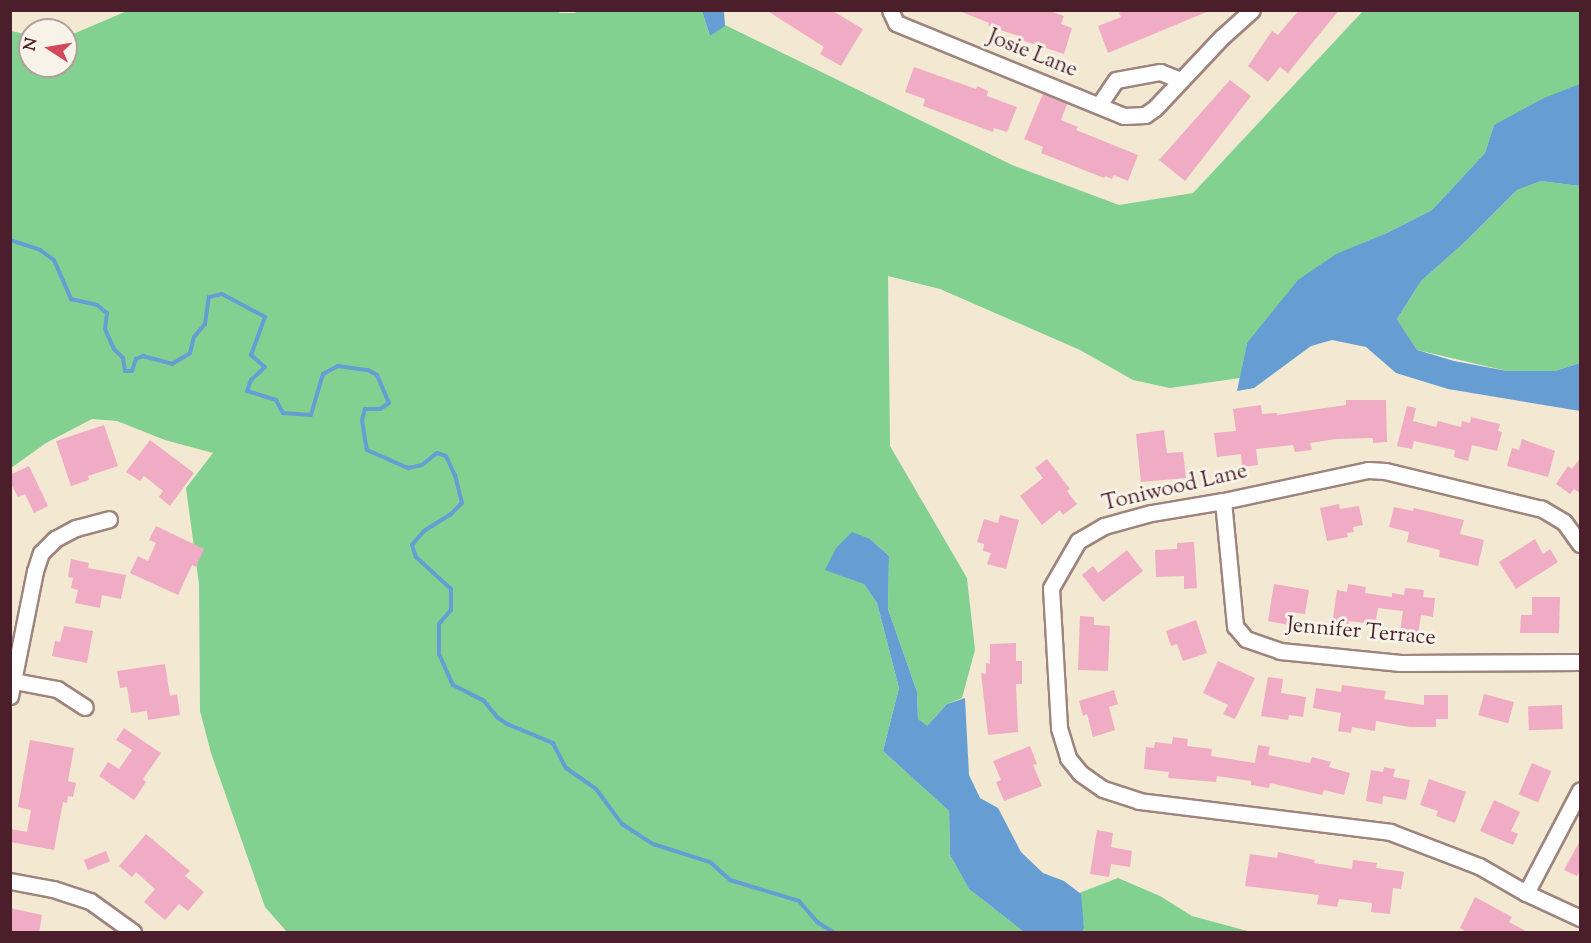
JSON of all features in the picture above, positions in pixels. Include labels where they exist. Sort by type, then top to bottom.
[{"type":"street","name":"Josie Lane","points":[[890,10],[896,23],[1124,116],[1145,115],[1252,10]]},
{"type":"street","points":[[1099,105],[1116,80],[1160,72],[1181,80]]},
{"type":"street","name":"Toniwood Lane","points":[[1581,544],[1564,522],[1542,509],[1386,471],[1351,472],[1104,526],[1078,541],[1050,588],[1059,728],[1068,758],[1080,773],[1103,789],[1139,801],[1390,832],[1479,866],[1526,893],[1581,918]]},
{"type":"street","name":"Jennifer Terrace","points":[[1223,501],[1235,626],[1246,639],[1280,651],[1400,663],[1581,662]]},
{"type":"street","points":[[10,696],[34,571],[41,553],[55,539],[76,528],[109,519]]},
{"type":"street","points":[[14,681],[57,689],[85,707]]},
{"type":"street","points":[[1526,893],[1581,790]]},
{"type":"street","points":[[10,881],[53,889],[90,901],[133,933]]},
{"type":"green space","points":[[556,10],[560,13],[575,13],[578,10],[702,11],[710,36],[725,25],[1012,165],[1119,205],[1193,193],[1363,11],[1580,11],[1580,84],[1494,125],[1485,153],[1432,210],[1385,234],[1247,343],[1240,378],[1170,388],[1133,380],[1080,350],[940,289],[888,276],[890,446],[967,578],[975,650],[962,698],[947,704],[926,727],[918,719],[917,692],[888,609],[889,556],[870,539],[864,584],[877,603],[899,688],[883,751],[949,811],[950,855],[969,889],[1024,932],[287,932],[265,907],[211,753],[200,711],[199,584],[186,488],[213,453],[165,440],[117,421],[92,419],[46,443],[11,468],[11,31],[18,32],[18,78],[78,78],[78,32],[127,11]]},
{"type":"green space","points":[[1541,181],[1580,186],[1580,363],[1555,371],[1507,371],[1417,350],[1397,319],[1421,281],[1464,243],[1517,190]]},
{"type":"green space","points":[[1118,878],[1160,896],[1192,916],[1251,932],[1082,932],[1084,928],[1079,893]]},
{"type":"water","points":[[702,11],[724,11],[725,26],[710,36]]},
{"type":"water","points":[[1580,84],[1580,186],[1541,181],[1517,190],[1464,243],[1421,281],[1397,319],[1417,350],[1454,361],[1507,371],[1555,371],[1580,363],[1580,411],[1448,389],[1396,373],[1366,347],[1332,340],[1311,346],[1254,388],[1237,391],[1247,343],[1298,280],[1336,254],[1385,234],[1432,210],[1485,153],[1494,125],[1544,98]]},
{"type":"water","points":[[852,532],[870,539],[889,556],[888,609],[917,692],[918,719],[927,726],[947,704],[965,698],[969,775],[980,798],[998,808],[1021,852],[1043,873],[1064,881],[1081,894],[1084,928],[1082,932],[1024,932],[969,889],[950,855],[949,811],[883,751],[899,688],[877,603],[864,584],[825,570],[836,548]]},
{"type":"building","points":[[766,10],[831,10],[863,29],[841,66],[820,54],[824,47]]},
{"type":"building","points":[[957,10],[1047,10],[1064,16],[1061,24],[1072,28],[1064,54],[1021,40],[1022,37],[988,26],[989,23]]},
{"type":"building","points":[[1125,10],[1209,11],[1108,53],[1098,26],[1121,17],[1119,13]]},
{"type":"building","points":[[1299,10],[1339,10],[1288,73],[1280,67],[1268,82],[1248,66],[1272,31],[1278,35]]},
{"type":"building","points":[[914,67],[976,89],[977,86],[988,91],[987,96],[1017,107],[1007,132],[994,128],[993,132],[923,106],[925,99],[905,92]]},
{"type":"building","points":[[1230,80],[1251,96],[1185,181],[1159,160]]},
{"type":"building","points":[[1043,94],[1067,104],[1061,120],[1078,127],[1076,130],[1138,155],[1128,181],[1114,175],[1112,179],[1105,176],[1104,178],[1041,153],[1043,147],[1024,139]]},
{"type":"building","points":[[1346,400],[1386,400],[1387,442],[1373,443],[1373,438],[1336,439],[1310,443],[1312,450],[1295,452],[1293,445],[1256,449],[1258,465],[1242,467],[1241,454],[1217,457],[1214,433],[1236,431],[1233,409],[1261,405],[1262,414],[1277,413],[1277,415],[1346,405]]},
{"type":"building","points":[[1407,406],[1416,408],[1413,421],[1436,427],[1438,421],[1461,427],[1462,421],[1470,423],[1471,417],[1500,424],[1498,431],[1502,432],[1497,451],[1472,445],[1468,461],[1454,457],[1455,450],[1414,441],[1412,449],[1397,446]]},
{"type":"building","points":[[104,425],[118,466],[88,476],[89,480],[71,486],[56,441]]},
{"type":"building","points":[[1164,430],[1167,453],[1183,452],[1186,478],[1141,482],[1136,434]]},
{"type":"building","points":[[1522,439],[1555,451],[1548,477],[1507,466],[1512,448],[1519,450]]},
{"type":"building","points":[[150,440],[194,473],[170,506],[159,497],[163,491],[144,476],[140,481],[126,472]]},
{"type":"building","points":[[1581,457],[1581,494],[1574,489],[1570,494],[1556,484],[1568,466],[1572,469]]},
{"type":"building","points":[[1047,459],[1070,489],[1067,491],[1077,504],[1063,515],[1060,510],[1042,525],[1020,496],[1043,478],[1035,468]]},
{"type":"building","points":[[29,466],[48,506],[34,513],[25,494],[18,497],[10,482],[10,475]]},
{"type":"building","points":[[1339,504],[1340,509],[1359,506],[1363,525],[1353,527],[1354,532],[1347,533],[1348,537],[1327,541],[1320,508]]},
{"type":"building","points":[[1394,507],[1413,511],[1414,508],[1464,520],[1460,534],[1484,540],[1478,566],[1439,557],[1440,550],[1407,542],[1409,532],[1389,527]]},
{"type":"building","points":[[1000,515],[1019,520],[1006,569],[987,564],[991,553],[983,551],[984,544],[977,542],[984,519],[998,523]]},
{"type":"building","points":[[156,526],[204,549],[196,567],[192,565],[178,595],[130,573],[138,556],[148,561],[156,543],[149,540]]},
{"type":"building","points":[[1535,539],[1543,554],[1550,549],[1558,562],[1516,589],[1499,562]]},
{"type":"building","points":[[1194,542],[1197,588],[1184,589],[1184,576],[1156,577],[1155,550],[1177,549],[1177,543]]},
{"type":"building","points":[[1127,550],[1143,571],[1103,602],[1082,575],[1093,566],[1098,573]]},
{"type":"building","points":[[71,559],[89,563],[88,568],[126,575],[121,599],[102,595],[100,608],[75,603],[78,590],[71,588],[73,578],[68,577]]},
{"type":"building","points":[[1274,584],[1309,590],[1305,614],[1291,612],[1289,625],[1268,621]]},
{"type":"building","points":[[1348,584],[1366,587],[1365,593],[1392,597],[1392,593],[1404,595],[1405,588],[1424,590],[1423,597],[1435,598],[1433,617],[1421,615],[1418,634],[1400,632],[1403,611],[1378,608],[1375,624],[1349,621],[1348,628],[1332,625],[1337,590],[1347,592]]},
{"type":"building","points":[[1532,597],[1560,597],[1559,633],[1520,633],[1521,615],[1532,615]]},
{"type":"building","points":[[1080,616],[1094,617],[1094,625],[1110,626],[1108,671],[1078,670]]},
{"type":"building","points":[[1196,620],[1207,653],[1183,661],[1177,644],[1171,646],[1166,631]]},
{"type":"building","points":[[64,626],[93,631],[87,663],[52,656],[55,641],[60,642]]},
{"type":"building","points":[[1016,643],[1016,661],[1022,661],[1022,684],[1016,684],[1018,732],[988,735],[981,673],[986,674],[986,663],[990,664],[990,644]]},
{"type":"building","points":[[1218,661],[1255,678],[1235,719],[1223,714],[1228,705],[1203,693]]},
{"type":"building","points":[[165,664],[170,696],[177,694],[180,715],[148,720],[147,711],[131,713],[127,687],[120,688],[117,671]]},
{"type":"building","points":[[1268,677],[1283,679],[1281,693],[1306,697],[1303,717],[1289,715],[1288,720],[1261,716]]},
{"type":"building","points":[[1342,685],[1386,691],[1384,699],[1424,705],[1424,695],[1448,695],[1448,719],[1436,719],[1436,727],[1410,727],[1376,721],[1375,731],[1352,727],[1351,733],[1338,731],[1341,713],[1313,708],[1316,688],[1341,692]]},
{"type":"building","points":[[1114,690],[1118,704],[1109,707],[1115,730],[1093,737],[1087,714],[1083,716],[1079,701]]},
{"type":"building","points":[[1484,694],[1514,702],[1508,723],[1478,715]]},
{"type":"building","points":[[1562,705],[1563,729],[1529,730],[1528,706]]},
{"type":"building","points":[[124,728],[161,753],[143,779],[146,782],[134,800],[99,776],[108,762],[119,769],[132,750],[116,740]]},
{"type":"building","points":[[1173,737],[1188,739],[1187,746],[1212,749],[1211,756],[1255,763],[1258,745],[1270,747],[1268,755],[1310,763],[1312,757],[1331,762],[1329,767],[1350,773],[1344,795],[1324,790],[1322,795],[1270,783],[1269,788],[1251,785],[1251,781],[1217,776],[1216,782],[1168,778],[1169,772],[1144,769],[1146,747],[1154,748],[1155,742],[1172,744]]},
{"type":"building","points":[[30,740],[74,748],[68,781],[76,783],[73,797],[68,796],[67,803],[63,802],[54,850],[10,842],[10,829],[27,832],[31,810],[18,807]]},
{"type":"building","points":[[1030,746],[1037,764],[1033,765],[1042,786],[1004,801],[996,782],[1001,780],[993,761]]},
{"type":"building","points":[[1532,763],[1551,771],[1538,803],[1519,794]]},
{"type":"building","points":[[1384,767],[1395,769],[1393,777],[1410,780],[1406,800],[1383,796],[1382,804],[1366,801],[1371,770],[1383,772]]},
{"type":"building","points":[[1429,779],[1466,792],[1455,823],[1436,816],[1438,811],[1420,805]]},
{"type":"building","points":[[1494,800],[1520,812],[1511,831],[1518,834],[1513,845],[1480,831]]},
{"type":"building","points":[[1097,830],[1113,833],[1111,847],[1132,851],[1130,867],[1111,864],[1109,877],[1090,874]]},
{"type":"building","points":[[146,834],[190,871],[185,876],[204,892],[188,911],[179,904],[165,920],[144,902],[155,889],[136,872],[132,877],[119,866]]},
{"type":"building","points":[[1581,839],[1581,869],[1577,876],[1564,870]]},
{"type":"building","points":[[106,851],[110,861],[88,870],[84,860]]},
{"type":"building","points":[[1278,852],[1315,860],[1314,863],[1352,869],[1353,860],[1377,863],[1376,868],[1404,872],[1401,889],[1393,888],[1390,914],[1371,912],[1372,903],[1339,899],[1337,907],[1317,904],[1319,895],[1245,886],[1250,854],[1277,858]]},
{"type":"building","points":[[1475,897],[1512,917],[1509,922],[1529,933],[1468,933],[1460,928]]},
{"type":"building","points":[[10,908],[42,915],[39,933],[10,933]]},
{"type":"waterway","points":[[10,240],[40,250],[54,260],[71,299],[97,305],[107,313],[105,329],[114,349],[123,358],[125,371],[132,371],[136,359],[143,356],[172,364],[190,353],[194,337],[205,324],[209,297],[222,294],[265,317],[251,355],[265,367],[251,380],[247,391],[276,400],[283,413],[311,415],[323,374],[338,366],[368,370],[377,375],[389,403],[380,409],[365,409],[362,420],[367,450],[408,468],[422,465],[437,453],[446,456],[455,475],[462,503],[451,514],[424,531],[412,545],[416,557],[451,589],[451,610],[439,624],[439,654],[453,685],[484,701],[497,717],[507,724],[553,743],[566,768],[596,789],[622,824],[653,844],[710,862],[730,880],[799,901],[817,922],[833,932]]}]
